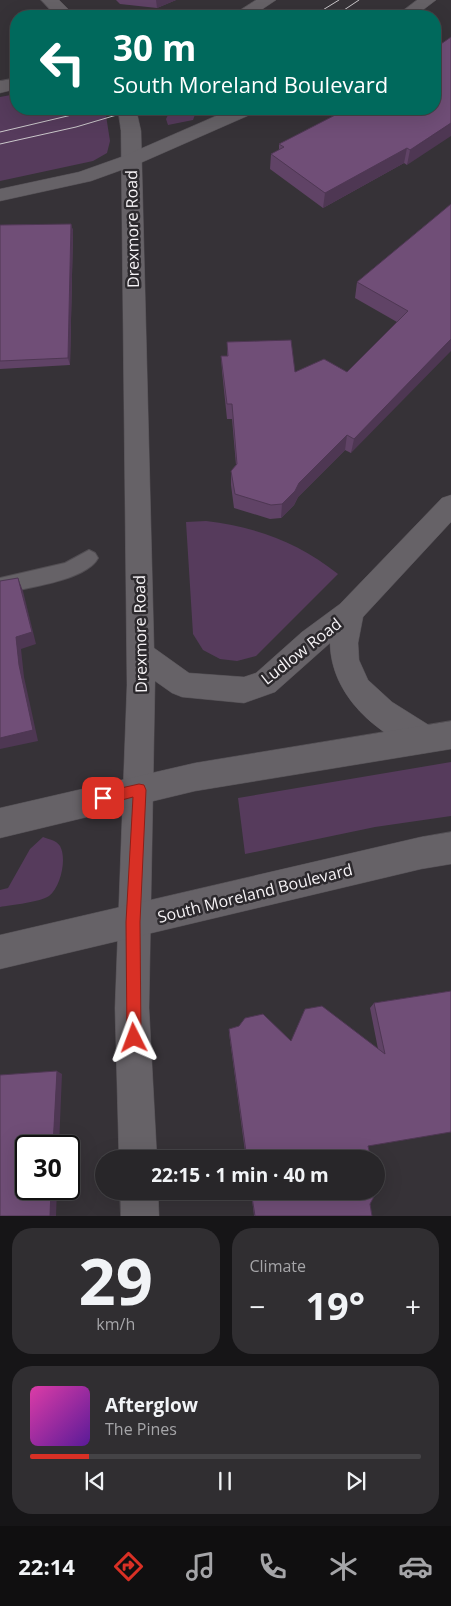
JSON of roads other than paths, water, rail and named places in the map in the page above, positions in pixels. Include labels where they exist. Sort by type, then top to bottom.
[{"type":"street","points":[[48,0],[59,10]]},
{"type":"street","points":[[250,10],[268,0]]},
{"type":"street","points":[[413,10],[428,0]]},
{"type":"street","name":"Drexmore Road","points":[[128,115],[131,131],[141,654],[132,1008],[138,1150]]},
{"type":"street","points":[[0,195],[84,177],[131,160],[233,115]]},
{"type":"street","name":"Ludlow Road","points":[[141,654],[182,684],[244,690],[265,683],[312,641],[350,612],[451,505]]},
{"type":"street","name":"Ludlow Road","points":[[350,612],[344,644],[345,662],[357,689],[377,709],[437,737]]},
{"type":"street","points":[[0,823],[195,777],[437,737]]},
{"type":"street","name":"South Moreland Boulevard","points":[[0,952],[421,853],[451,848]]},
{"type":"street","points":[[139,1200],[140,1216]]},
{"type":"lane","points":[[0,586],[70,570],[89,558]]},
{"type":"tram line","points":[[323,10],[339,0]]},
{"type":"tram line","points":[[344,10],[359,0]]},
{"type":"tram line","points":[[0,132],[72,115]]},
{"type":"tram line","points":[[0,144],[76,127],[117,115]]}]
